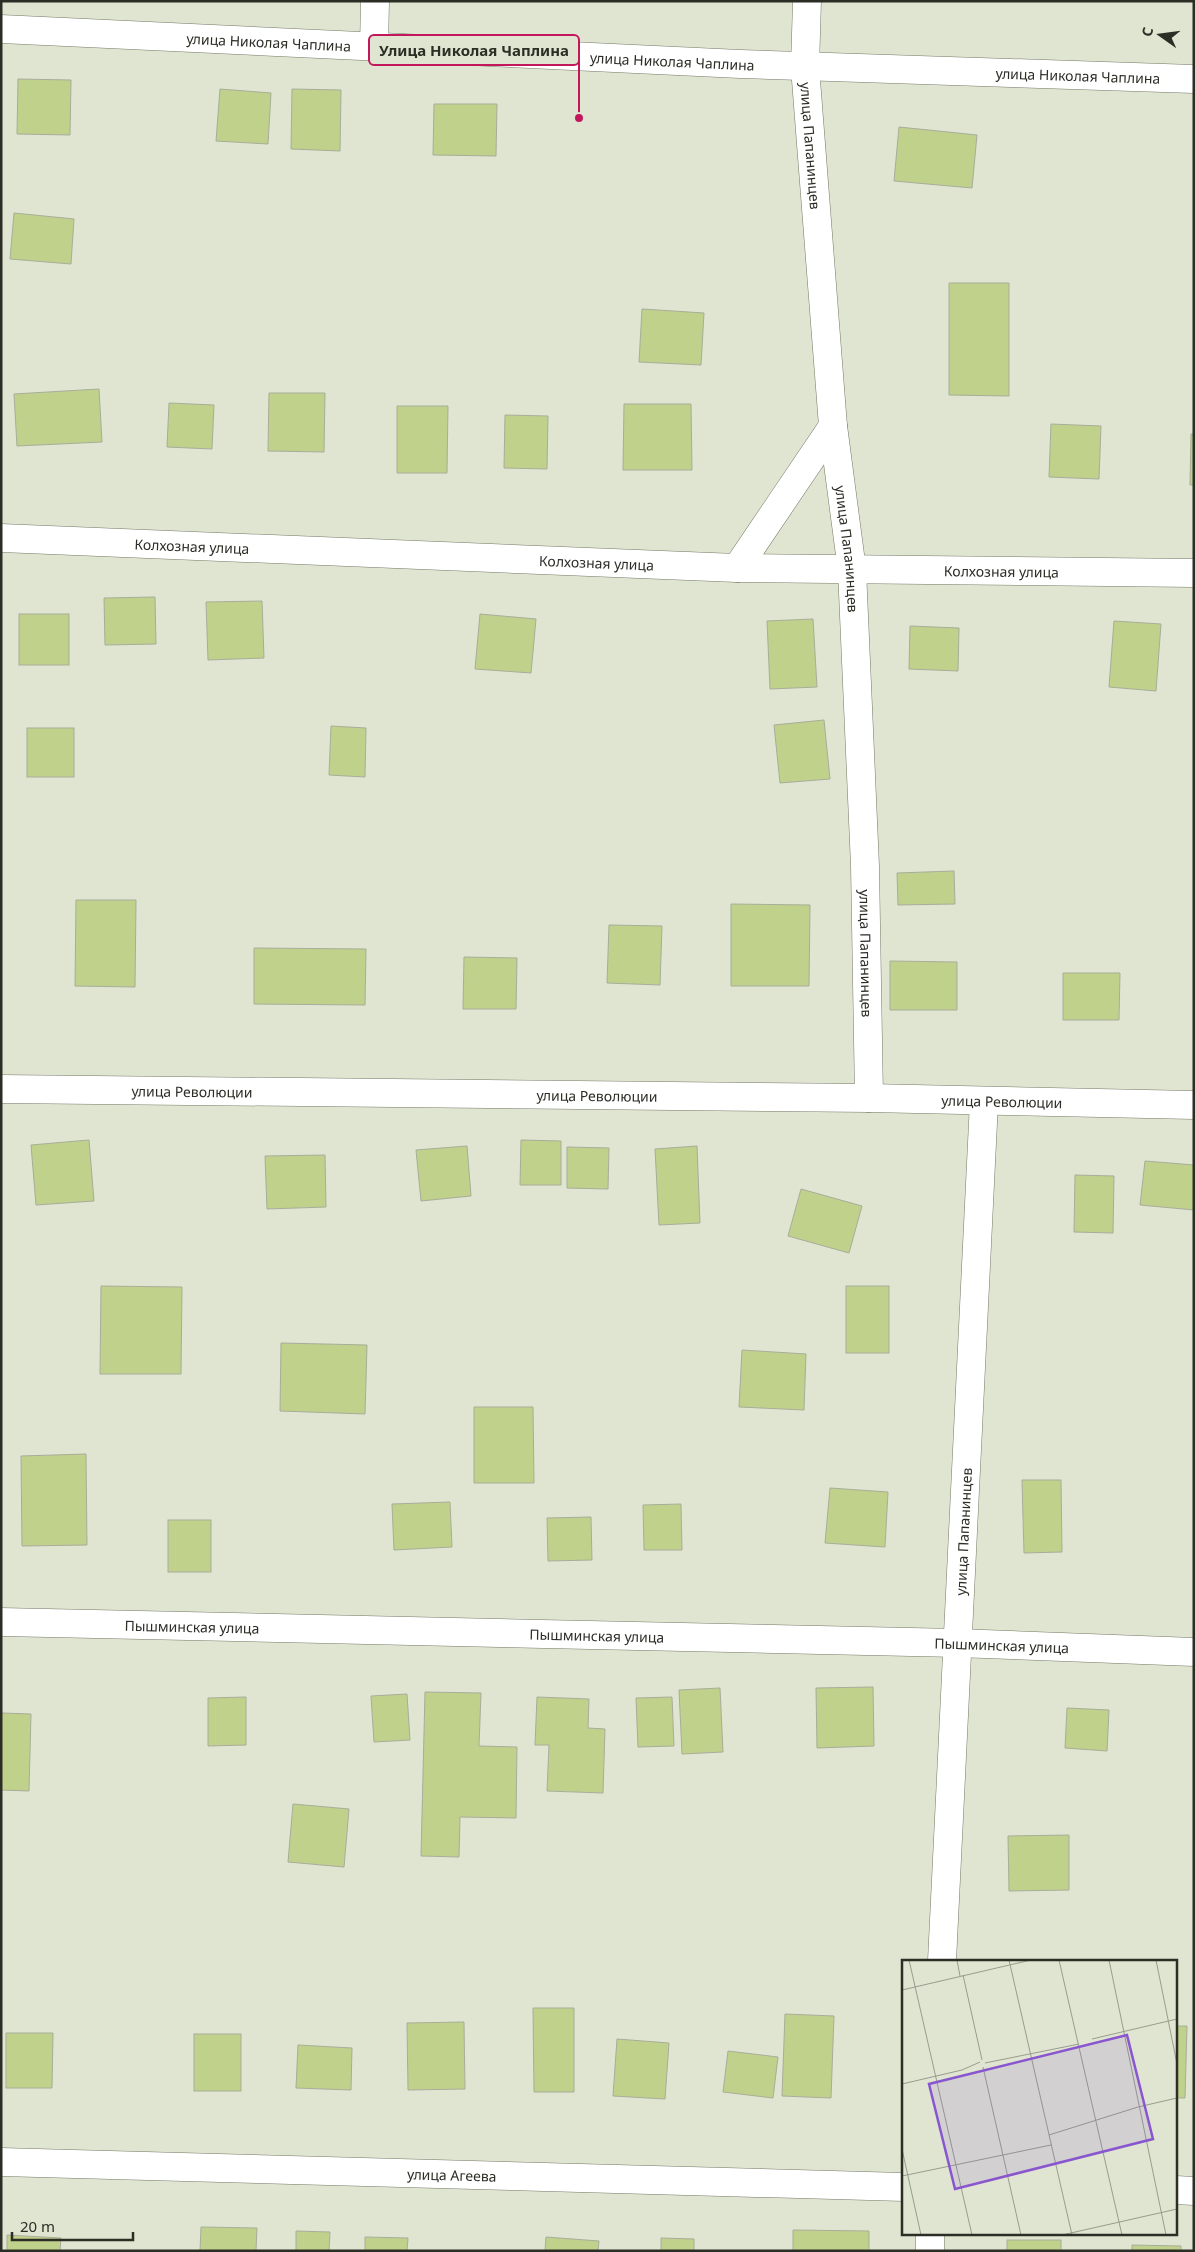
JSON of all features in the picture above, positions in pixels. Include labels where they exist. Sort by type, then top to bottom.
[{"type":"street","points":[[374,47],[376,1]]},
{"type":"street","name":"улица Папанинцев","points":[[807,1],[805,67],[833,426],[852,570],[865,866],[869,1098]]},
{"type":"street","name":"улица Николая Чаплина","points":[[1,29],[805,67],[1194,79]]},
{"type":"street","points":[[738,568],[833,426]]},
{"type":"street","name":"Колхозная улица","points":[[1,538],[738,568],[1194,573]]},
{"type":"street","name":"улица Революции","points":[[1,1089],[869,1098],[984,1102],[1194,1105]]},
{"type":"street","name":"улица Папанинцев","points":[[942,1960],[984,1102]]},
{"type":"street","name":"Пышминская улица","points":[[1,1622],[958,1643],[1194,1652]]},
{"type":"street","name":"улица Агеева","points":[[1,2162],[902,2187]]},
{"type":"street","points":[[1178,2190],[1194,2191]]},
{"type":"street","points":[[930,2234],[930,2251]]},
{"type":"building","points":[[18,79],[71,80],[70,135],[17,134]]},
{"type":"building","points":[[220,89],[271,93],[268,144],[216,141]]},
{"type":"building","points":[[292,89],[341,90],[340,151],[291,149]]},
{"type":"building","points":[[434,104],[497,104],[496,156],[433,155]]},
{"type":"building","points":[[899,127],[977,135],[972,188],[894,181]]},
{"type":"building","points":[[14,213],[74,219],[71,264],[10,259]]},
{"type":"building","points":[[949,283],[1009,283],[1009,396],[949,395]]},
{"type":"building","points":[[642,309],[704,313],[701,365],[639,362]]},
{"type":"building","points":[[99,389],[102,442],[17,446],[14,394]]},
{"type":"building","points":[[269,393],[325,393],[324,452],[268,451]]},
{"type":"building","points":[[169,403],[214,405],[212,449],[167,447]]},
{"type":"building","points":[[624,404],[691,404],[692,470],[623,470]]},
{"type":"building","points":[[397,406],[448,406],[447,473],[397,473]]},
{"type":"building","points":[[505,415],[548,416],[547,469],[504,468]]},
{"type":"building","points":[[1051,424],[1101,426],[1099,479],[1049,477]]},
{"type":"building","points":[[1191,434],[1194,434],[1194,485],[1190,485]]},
{"type":"building","points":[[155,597],[156,644],[105,645],[104,598]]},
{"type":"building","points":[[262,601],[264,658],[208,660],[206,602]]},
{"type":"building","points":[[19,614],[69,614],[69,665],[19,665]]},
{"type":"building","points":[[480,614],[536,619],[531,673],[475,669]]},
{"type":"building","points":[[813,619],[817,687],[770,689],[767,621]]},
{"type":"building","points":[[1114,621],[1161,624],[1156,691],[1109,687]]},
{"type":"building","points":[[910,626],[959,628],[958,671],[909,669]]},
{"type":"building","points":[[824,720],[830,779],[780,783],[774,725]]},
{"type":"building","points":[[331,726],[366,728],[365,777],[329,775]]},
{"type":"building","points":[[27,728],[74,728],[74,777],[27,777]]},
{"type":"building","points":[[954,871],[955,904],[898,905],[897,873]]},
{"type":"building","points":[[76,900],[136,900],[135,987],[75,986]]},
{"type":"building","points":[[731,904],[810,905],[809,986],[731,986]]},
{"type":"building","points":[[609,925],[662,926],[660,985],[607,983]]},
{"type":"building","points":[[254,948],[366,949],[365,1005],[254,1004]]},
{"type":"building","points":[[464,957],[517,958],[516,1009],[463,1009]]},
{"type":"building","points":[[890,961],[957,962],[957,1010],[890,1010]]},
{"type":"building","points":[[1063,973],[1120,973],[1119,1020],[1063,1020]]},
{"type":"building","points":[[89,1140],[94,1201],[36,1205],[31,1145]]},
{"type":"building","points":[[521,1140],[561,1141],[561,1185],[520,1185]]},
{"type":"building","points":[[467,1146],[471,1196],[421,1201],[416,1150]]},
{"type":"building","points":[[697,1146],[700,1223],[659,1225],[655,1149]]},
{"type":"building","points":[[567,1147],[609,1148],[608,1189],[567,1188]]},
{"type":"building","points":[[325,1155],[326,1207],[267,1209],[265,1156]]},
{"type":"building","points":[[1145,1161],[1194,1165],[1194,1210],[1140,1205]]},
{"type":"building","points":[[1075,1175],[1114,1176],[1113,1233],[1074,1232]]},
{"type":"building","points":[[801,1189],[862,1206],[849,1253],[788,1236]]},
{"type":"building","points":[[101,1286],[182,1287],[181,1374],[100,1374]]},
{"type":"building","points":[[846,1286],[889,1286],[889,1353],[846,1353]]},
{"type":"building","points":[[281,1343],[367,1345],[365,1414],[280,1411]]},
{"type":"building","points":[[742,1350],[806,1354],[804,1410],[739,1407]]},
{"type":"building","points":[[474,1407],[533,1407],[534,1483],[474,1483]]},
{"type":"building","points":[[86,1454],[87,1545],[22,1546],[21,1456]]},
{"type":"building","points":[[1022,1480],[1061,1480],[1062,1552],[1024,1553]]},
{"type":"building","points":[[830,1488],[888,1492],[885,1547],[825,1543]]},
{"type":"building","points":[[450,1502],[452,1547],[394,1550],[392,1504]]},
{"type":"building","points":[[681,1504],[682,1550],[644,1550],[643,1505]]},
{"type":"building","points":[[591,1517],[592,1560],[548,1561],[547,1518]]},
{"type":"building","points":[[168,1520],[211,1520],[211,1572],[168,1572]]},
{"type":"building","points":[[873,1687],[874,1746],[817,1748],[816,1688]]},
{"type":"building","points":[[720,1688],[723,1752],[682,1754],[679,1690]]},
{"type":"building","points":[[425,1692],[481,1693],[479,1746],[517,1747],[516,1818],[460,1817],[459,1857],[421,1856]]},
{"type":"building","points":[[407,1694],[410,1740],[374,1742],[371,1696]]},
{"type":"building","points":[[246,1697],[246,1745],[208,1746],[208,1698]]},
{"type":"building","points":[[537,1697],[589,1699],[588,1728],[605,1729],[603,1793],[547,1791],[549,1745],[535,1745]]},
{"type":"building","points":[[672,1697],[674,1746],[638,1747],[636,1698]]},
{"type":"building","points":[[1067,1708],[1109,1710],[1107,1751],[1065,1748]]},
{"type":"building","points":[[1,1713],[31,1714],[29,1791],[1,1790]]},
{"type":"building","points":[[293,1804],[349,1809],[344,1867],[288,1862]]},
{"type":"building","points":[[1069,1835],[1069,1890],[1009,1891],[1008,1836]]},
{"type":"building","points":[[533,2008],[574,2008],[574,2092],[534,2092]]},
{"type":"building","points":[[785,2014],[834,2016],[831,2098],[782,2096]]},
{"type":"building","points":[[464,2022],[465,2089],[408,2090],[407,2023]]},
{"type":"building","points":[[1178,2026],[1187,2026],[1185,2098],[1178,2098]]},
{"type":"building","points":[[6,2033],[53,2033],[52,2088],[6,2088]]},
{"type":"building","points":[[194,2034],[241,2034],[241,2091],[194,2091]]},
{"type":"building","points":[[617,2039],[669,2043],[665,2099],[613,2096]]},
{"type":"building","points":[[298,2045],[352,2048],[351,2090],[296,2088]]},
{"type":"building","points":[[728,2051],[778,2057],[773,2098],[723,2092]]},
{"type":"building","points":[[201,2227],[257,2228],[256,2251],[200,2251]]},
{"type":"building","points":[[793,2230],[869,2231],[869,2251],[793,2251]]},
{"type":"building","points":[[296,2231],[330,2232],[329,2251],[296,2251]]},
{"type":"building","points":[[7,2235],[61,2238],[60,2251],[7,2251]]},
{"type":"building","points":[[365,2237],[408,2238],[407,2251],[365,2251]]},
{"type":"building","points":[[546,2237],[599,2241],[598,2251],[545,2251]]},
{"type":"building","points":[[661,2238],[694,2239],[694,2251],[661,2251]]},
{"type":"building","points":[[1007,2240],[1061,2240],[1061,2251],[1007,2251]]},
{"type":"building","points":[[1132,2245],[1181,2246],[1181,2251],[1132,2251]]},
{"type":"place","name":"Улица Николая Чаплина","points":[[579,118]]}]
